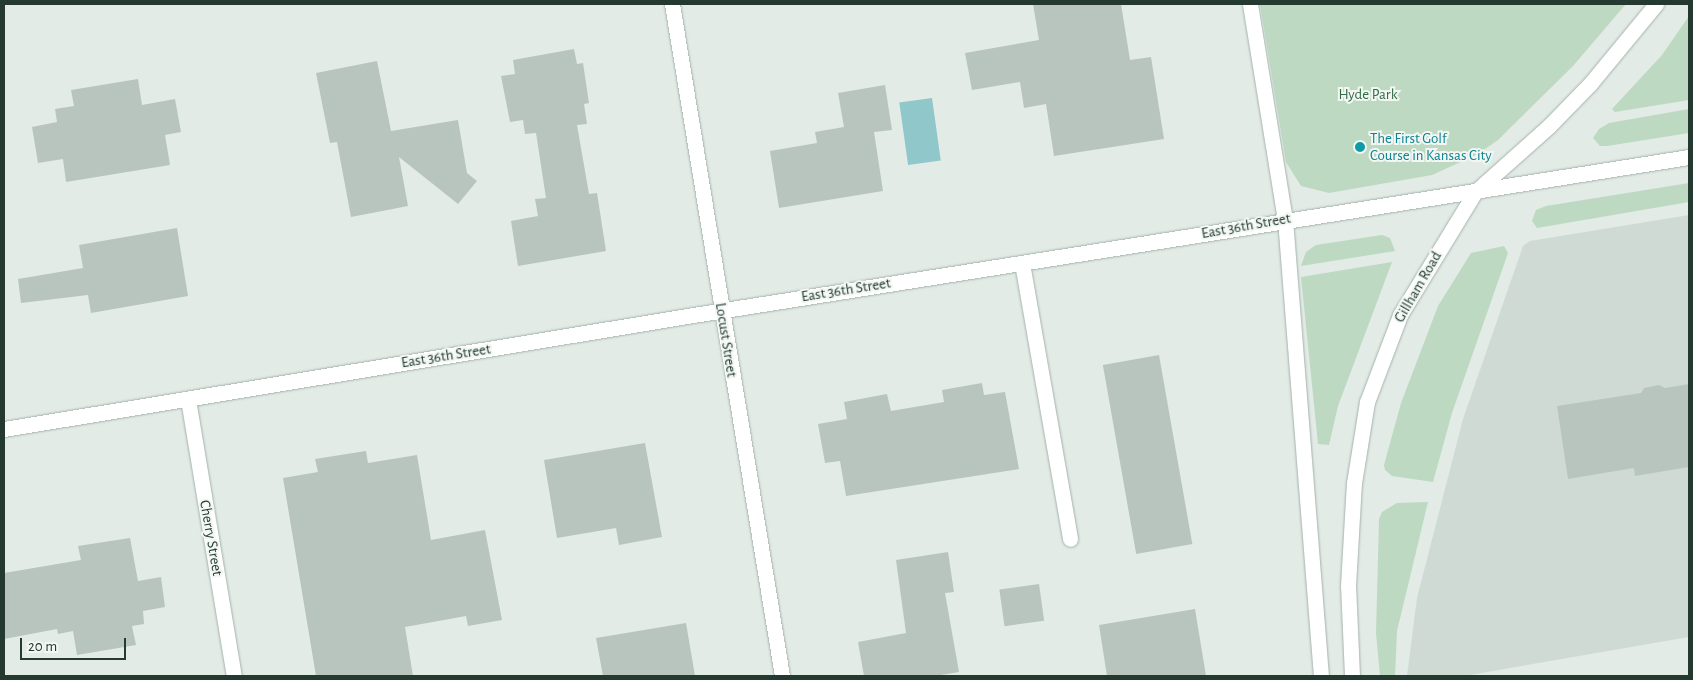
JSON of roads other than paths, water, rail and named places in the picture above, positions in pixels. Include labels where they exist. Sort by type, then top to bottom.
[{"type":"street","name":"Locust Street","points":[[672,4],[782,676]]},
{"type":"street","points":[[1250,4],[1285,219],[1321,676]]},
{"type":"street","name":"Gillham Road","points":[[1352,676],[1348,577],[1354,484],[1367,402],[1400,315],[1475,192],[1549,126],[1590,84],[1656,4]]},
{"type":"street","name":"East 36th Street","points":[[4,429],[721,310],[1022,263],[1285,219],[1475,192],[1689,156]]},
{"type":"street","points":[[1022,263],[1070,539]]},
{"type":"street","name":"Cherry Street","points":[[188,399],[234,676]]},
{"type":"water","points":[[932,98],[941,160],[908,165],[899,103]]},
{"type":"place","name":"The First Golf Course in Kansas City","points":[[1360,147]]},
{"type":"park label","name":"Hyde Park","points":[[1368,95]]}]
